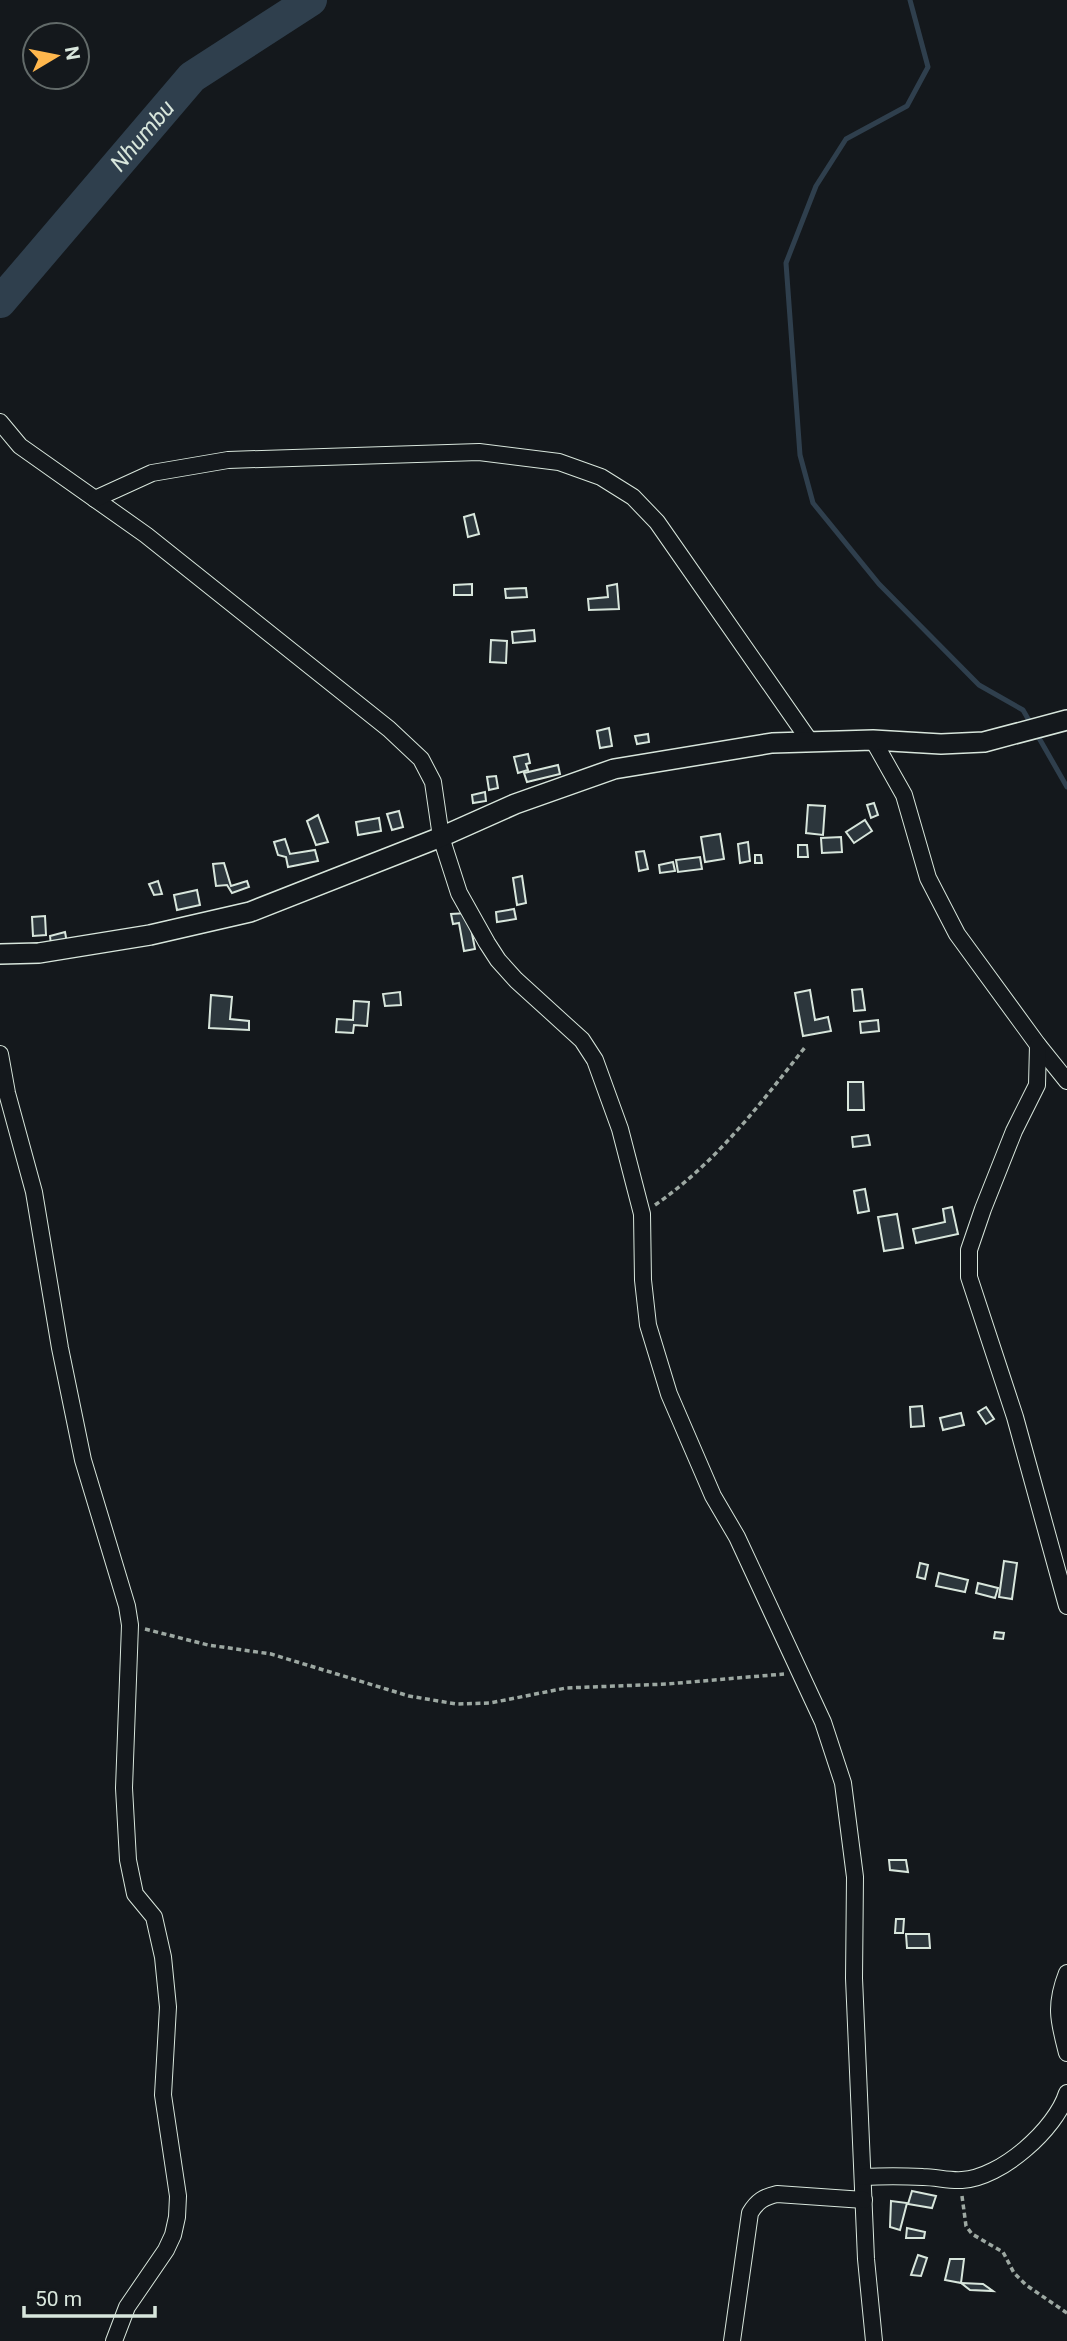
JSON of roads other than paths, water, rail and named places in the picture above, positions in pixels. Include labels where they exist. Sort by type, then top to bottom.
[{"type":"street","points":[[0,422],[20,446],[146,535],[389,729],[421,759],[433,782],[441,836],[459,893],[498,960],[582,1040],[595,1060],[620,1129],[642,1214],[643,1279],[648,1325],[669,1394],[713,1496],[737,1537],[824,1722],[843,1783],[855,1877],[854,1978],[866,2259],[874,2341]]},
{"type":"street","points":[[94,499],[131,480],[152,473],[228,460],[479,452],[559,462],[601,477],[634,497],[657,522],[809,740]]},
{"type":"street","points":[[0,954],[39,953],[150,935],[250,912],[515,804],[614,769],[772,743],[809,740],[941,744],[984,742],[1067,720]]},
{"type":"street","points":[[873,740],[904,795],[928,878],[941,906],[957,934],[1067,1081]]},
{"type":"street","points":[[1038,1045],[1037,1085],[1006,1150],[983,1209],[969,1250],[969,1278],[1015,1417],[1067,1606]]},
{"type":"street","points":[[0,1054],[7,1093],[34,1192],[60,1348],[83,1460],[118,1575],[130,1625],[124,1788],[128,1860],[135,1894],[154,1917],[163,1957],[168,2007],[163,2095],[178,2207],[173,2235],[166,2250],[131,2300],[114,2341]]},
{"type":"street","points":[[1067,1973],[1058,2013],[1059,2028],[1067,2053]]},
{"type":"street","points":[[863,2177],[905,2176],[961,2180],[990,2171],[1028,2146],[1056,2116],[1067,2093]]},
{"type":"street","points":[[732,2341],[749,2221],[756,2203],[766,2196],[777,2194],[864,2200]]},
{"type":"waterway","name":"Nhumbu","points":[[0,302],[192,77],[311,0]]},
{"type":"waterway","points":[[910,0],[928,67],[907,106],[846,139],[816,186],[786,263],[800,455],[813,503],[879,584],[979,685],[1023,710],[1067,787]]}]
